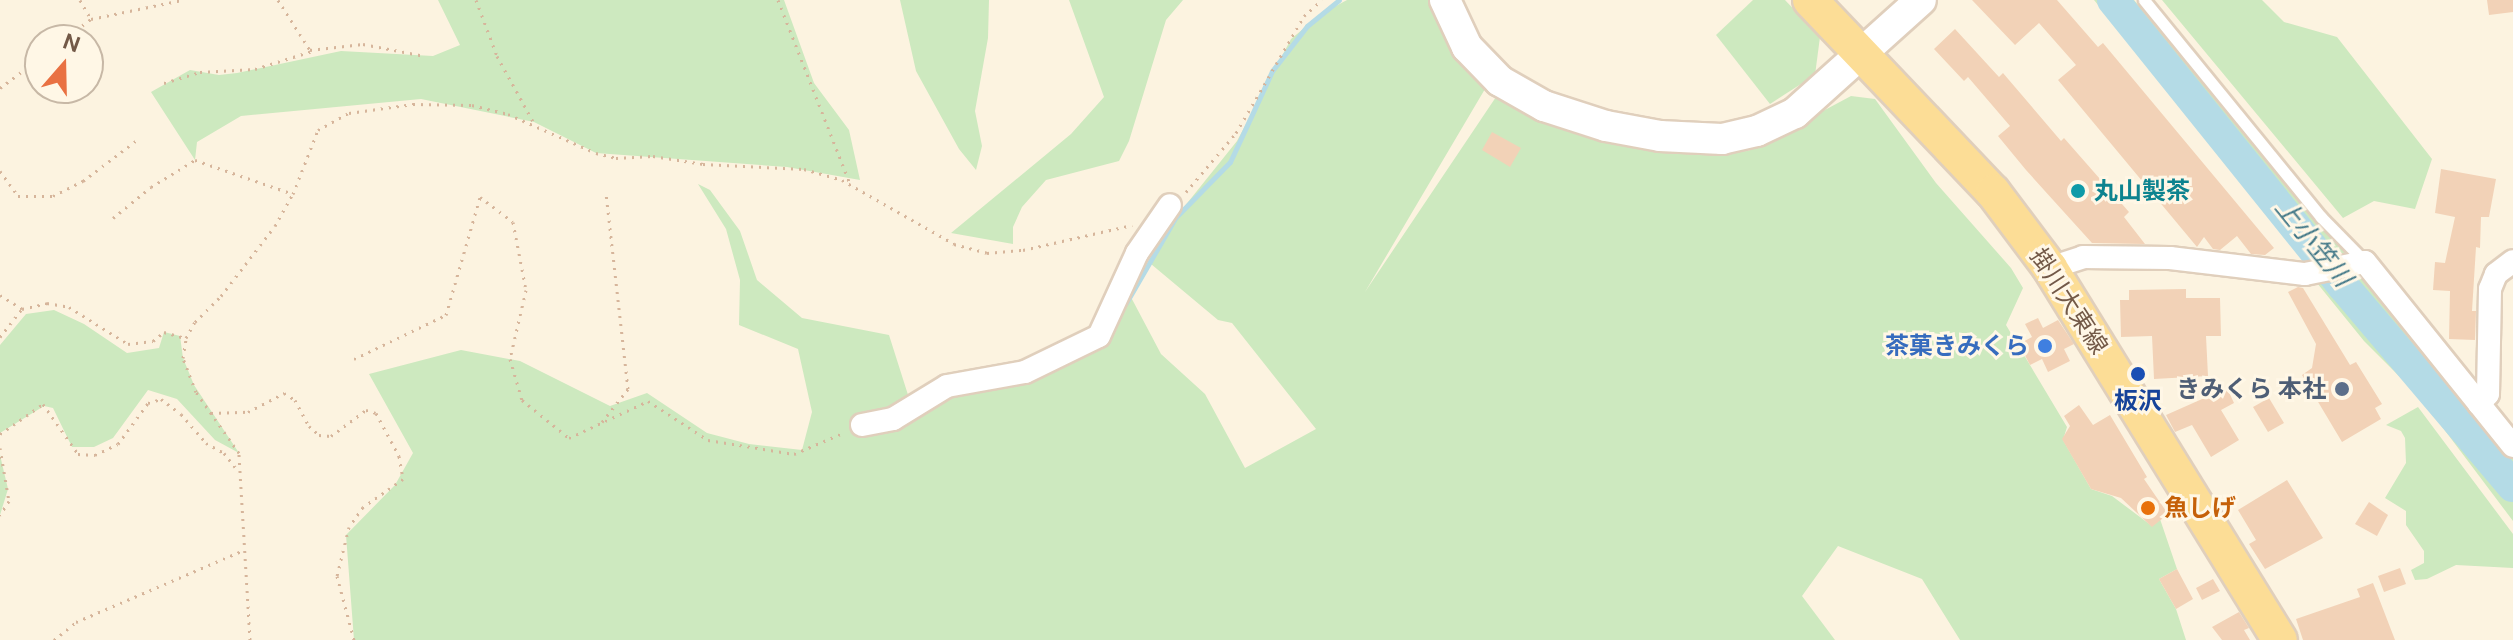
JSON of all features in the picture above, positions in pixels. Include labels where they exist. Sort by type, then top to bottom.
[{"type":"main road","name":"掛川大東線","points":[[1810,0],[1993,192],[2050,268],[2280,640]]},
{"type":"street","points":[[1445,0],[1467,47],[1500,81],[1544,106],[1606,126],[1667,137],[1722,139],[1757,131],[1795,113],[1921,0]]},
{"type":"street","points":[[862,425],[893,419],[947,386],[1025,372],[1099,336],[1137,253],[1170,205]]},
{"type":"street","points":[[2050,268],[2083,257],[2170,258],[2305,274],[2357,264],[2513,446]]},
{"type":"street","points":[[2479,404],[2488,394],[2490,289],[2496,274],[2513,261]]},
{"type":"lane","points":[[2144,0],[2357,264]]},
{"type":"path","points":[[80,0],[91,19]]},
{"type":"path","points":[[84,24],[91,19],[182,0]]},
{"type":"path","points":[[278,0],[310,50],[363,44],[425,56]]},
{"type":"path","points":[[476,0],[497,56],[535,125]]},
{"type":"path","points":[[778,0],[851,186]]},
{"type":"path","points":[[1170,205],[1226,147],[1304,16],[1322,0]]},
{"type":"path","points":[[164,83],[200,72],[255,69],[316,49]]},
{"type":"path","points":[[0,88],[24,70]]},
{"type":"path","points":[[250,640],[239,453],[196,392],[183,358],[186,338],[195,322],[221,296],[275,226],[293,194],[318,130],[349,113],[413,104],[472,105],[535,125],[596,153],[616,158],[653,156],[703,164],[804,169],[851,186],[954,244],[987,253],[1023,250],[1136,224]]},
{"type":"path","points":[[0,171],[18,196],[53,196],[83,181],[137,140]]},
{"type":"path","points":[[113,218],[151,187],[195,160],[293,194]]},
{"type":"path","points":[[601,423],[628,389],[606,192]]},
{"type":"path","points":[[354,359],[446,315],[480,197],[513,222],[526,290],[510,359],[522,400],[569,438],[648,401],[708,440],[794,454],[862,425]]},
{"type":"path","points":[[0,295],[22,309]]},
{"type":"path","points":[[0,337],[22,309],[47,303],[69,307],[128,344],[153,341],[164,332],[186,338]]},
{"type":"path","points":[[211,413],[248,412],[284,393],[295,400],[309,426],[319,435],[331,436],[366,410],[376,413],[399,456],[403,479],[363,507],[349,527],[337,576],[354,640]]},
{"type":"path","points":[[0,434],[43,404],[78,454],[95,455],[118,444],[148,403],[161,399],[181,414],[206,443],[224,453],[240,473]]},
{"type":"path","points":[[0,448],[9,501],[0,515]]},
{"type":"path","points":[[54,640],[76,622],[244,550]]},
{"type":"green space","points":[[438,0],[784,0],[814,83],[849,130],[860,180],[787,167],[596,153],[534,122],[421,99],[241,116],[197,142],[195,160],[151,92],[190,70],[219,75],[237,73],[341,51],[433,56],[460,45]]},
{"type":"green space","points":[[900,0],[989,0],[988,38],[975,111],[982,146],[976,170],[959,149],[916,71]]},
{"type":"green space","points":[[1069,0],[1183,0],[1166,20],[1129,141],[1119,161],[1046,180],[1022,207],[1013,227],[1013,244],[951,233],[1071,134],[1104,97]]},
{"type":"green space","points":[[1347,0],[1429,0],[1452,55],[1485,89],[1365,292],[1498,94],[1624,142],[1678,154],[1748,151],[1851,96],[1875,99],[1936,183],[2011,268],[2023,288],[2006,325],[2067,427],[2063,440],[2091,489],[2112,496],[2152,526],[2160,519],[2177,569],[2159,579],[2176,609],[2186,640],[1960,640],[1922,579],[1838,546],[1802,596],[1835,640],[354,640],[346,535],[395,485],[413,453],[369,374],[461,350],[520,361],[610,406],[647,393],[707,433],[749,444],[802,450],[812,412],[798,349],[739,325],[740,280],[726,229],[698,184],[710,190],[740,231],[757,280],[802,318],[889,335],[909,398],[1099,336],[1124,284],[1161,354],[1205,394],[1245,468],[1316,429],[1232,323],[1218,320],[1151,264],[1168,227],[1237,141],[1291,39],[1321,14]]},
{"type":"green space","points":[[1753,0],[1785,0],[1820,37],[1815,75],[1770,104],[1716,35]]},
{"type":"green space","points":[[2094,0],[2134,0],[2513,451],[2513,521],[2419,396],[2364,341],[2317,283],[2298,249]]},
{"type":"green space","points":[[2162,0],[2262,0],[2284,22],[2337,37],[2432,159],[2415,209],[2374,201],[2343,218]]},
{"type":"green space","points":[[54,310],[84,324],[127,353],[159,348],[164,332],[180,336],[183,358],[194,385],[239,453],[215,440],[177,399],[148,390],[113,438],[94,447],[72,447],[53,408],[44,406],[0,433],[0,345],[26,314]]},
{"type":"green space","points":[[2418,407],[2513,534],[2513,568],[2456,565],[2427,579],[2415,580],[2411,570],[2424,563],[2424,551],[2406,525],[2406,511],[2385,498],[2406,463],[2405,438],[2401,431],[2386,425]]},
{"type":"green space","points":[[0,455],[8,489],[0,515]]},
{"type":"building","points":[[1972,0],[2057,0],[2098,47],[2103,43],[2274,248],[2265,255],[2251,254],[2237,236],[2220,250],[2213,249],[2204,237],[2197,247],[2058,80],[2076,65],[2039,23],[2015,45]]},
{"type":"building","points":[[2487,0],[2513,0],[2513,12],[2489,15]]},
{"type":"building","points":[[1955,29],[1999,77],[2003,73],[2061,141],[2064,138],[2129,212],[2124,217],[2145,244],[2092,243],[2026,170],[1998,136],[2010,126],[1968,77],[1964,81],[1934,49]]},
{"type":"building","points":[[1492,132],[1521,148],[1510,167],[1482,150]]},
{"type":"building","points":[[2441,169],[2496,179],[2489,217],[2481,217],[2480,248],[2476,247],[2472,311],[2476,311],[2475,340],[2449,339],[2450,291],[2433,290],[2435,262],[2445,263],[2455,217],[2435,213]]},
{"type":"building","name":"きみくら 本社","points":[[2303,288],[2350,365],[2356,362],[2382,404],[2375,408],[2381,419],[2342,442],[2302,375],[2312,368],[2316,344],[2288,292]]},
{"type":"building","points":[[2186,289],[2186,298],[2220,298],[2221,336],[2206,336],[2208,376],[2154,379],[2152,336],[2121,337],[2120,300],[2129,300],[2129,290]]},
{"type":"building","name":"茶菓きみくら","points":[[2038,318],[2043,328],[2058,320],[2074,344],[2064,349],[2070,361],[2048,372],[2042,359],[2030,365],[2019,344],[2032,337],[2025,324]]},
{"type":"building","points":[[2227,388],[2234,403],[2221,410],[2239,440],[2211,457],[2192,425],[2175,432],[2166,415]]},
{"type":"building","points":[[2269,398],[2284,423],[2268,432],[2253,407]]},
{"type":"building","points":[[2079,405],[2093,425],[2110,415],[2147,477],[2144,479],[2168,514],[2152,527],[2121,498],[2091,489],[2062,439],[2070,426],[2064,416]]},
{"type":"building","points":[[2287,480],[2323,538],[2265,569],[2249,544],[2256,540],[2238,510]]},
{"type":"building","points":[[2369,502],[2388,515],[2377,536],[2355,524]]},
{"type":"building","points":[[2400,568],[2406,584],[2384,592],[2378,576]]},
{"type":"building","points":[[2177,569],[2193,599],[2176,609],[2159,579]]},
{"type":"building","points":[[2213,579],[2220,591],[2202,600],[2196,588]]},
{"type":"building","points":[[2373,583],[2395,640],[2303,640],[2296,619],[2360,597],[2357,589]]},
{"type":"building","points":[[2239,612],[2249,628],[2244,630],[2250,640],[2222,640],[2212,627]]},
{"type":"waterway","points":[[1126,303],[1175,218],[1230,162],[1272,71],[1307,26],[1339,0]]},
{"type":"waterway","name":"上小笠川","points":[[2113,0],[2344,287],[2513,486]]},
{"type":"place","name":"丸山製茶","points":[[2078,191]]},
{"type":"place","name":"茶菓きみくら","points":[[2045,346]]},
{"type":"place","name":"板沢","points":[[2138,374]]},
{"type":"place","name":"きみくら 本社","points":[[2342,389]]},
{"type":"place","name":"魚しげ","points":[[2148,508]]}]
